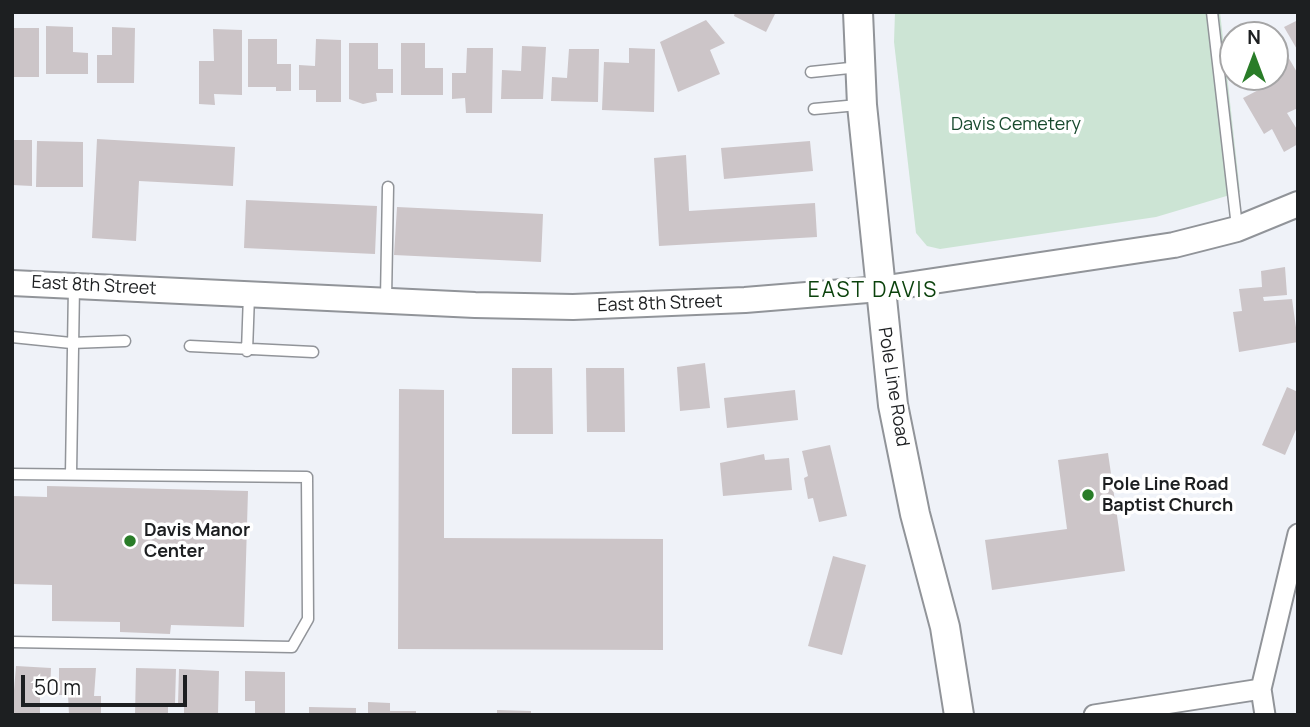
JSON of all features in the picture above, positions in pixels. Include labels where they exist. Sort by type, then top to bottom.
[{"type":"main road","name":"Pole Line Road","points":[[858,12],[862,105],[893,405],[915,514],[945,627],[959,715]]},
{"type":"street","name":"East 8th Street","points":[[12,283],[475,305],[649,305],[880,289],[1174,245],[1237,229],[1298,204]]},
{"type":"street","points":[[1265,715],[1261,689],[1298,534]]},
{"type":"street","points":[[1094,715],[1261,689]]},
{"type":"lane","points":[[1212,12],[1237,229]]},
{"type":"lane","points":[[811,72],[859,67]]},
{"type":"lane","points":[[814,109],[862,105]]},
{"type":"lane","points":[[386,300],[388,187]]},
{"type":"lane","points":[[71,474],[74,285]]},
{"type":"lane","points":[[247,351],[249,294]]},
{"type":"lane","points":[[12,337],[71,342],[125,341]]},
{"type":"lane","points":[[190,346],[247,351],[313,352]]},
{"type":"lane","points":[[12,474],[307,477],[308,619],[292,647],[12,642]]},
{"type":"green space","name":"Davis Cemetery","points":[[895,12],[1220,12],[1219,91],[1229,91],[1240,192],[1156,217],[940,249],[927,246],[916,233],[894,42]]},
{"type":"building","points":[[735,12],[776,12],[766,32],[734,16]]},
{"type":"building","points":[[706,20],[725,43],[710,50],[720,74],[678,92],[660,42]]},
{"type":"building","points":[[1298,20],[1298,51],[1289,36],[1289,24]]},
{"type":"building","points":[[46,26],[73,27],[73,52],[88,53],[88,74],[46,74]]},
{"type":"building","points":[[112,27],[135,28],[134,83],[97,83],[97,55],[112,55]]},
{"type":"building","points":[[12,28],[39,28],[39,77],[12,77]]},
{"type":"building","points":[[213,29],[242,30],[242,95],[214,94],[215,105],[199,104],[199,61],[214,61]]},
{"type":"building","points":[[248,39],[277,39],[277,64],[291,64],[291,91],[276,91],[276,87],[248,87]]},
{"type":"building","points":[[316,39],[341,40],[341,102],[316,102],[316,90],[299,90],[299,65],[315,66]]},
{"type":"building","points":[[349,43],[378,43],[378,69],[393,69],[393,93],[376,93],[377,101],[363,104],[349,99]]},
{"type":"building","points":[[401,43],[425,43],[425,68],[443,68],[443,95],[401,95]]},
{"type":"building","points":[[522,46],[546,47],[543,99],[501,99],[502,70],[521,71]]},
{"type":"building","points":[[467,48],[493,48],[492,113],[466,113],[465,98],[452,99],[452,73],[466,73]]},
{"type":"building","points":[[629,48],[655,49],[654,112],[602,110],[604,62],[629,63]]},
{"type":"building","points":[[569,49],[599,49],[598,102],[551,101],[552,77],[567,78]]},
{"type":"building","points":[[1289,58],[1298,74],[1298,108],[1287,113],[1298,131],[1298,144],[1284,152],[1272,129],[1264,134],[1243,98],[1256,91],[1289,91]]},
{"type":"building","points":[[97,139],[235,147],[233,186],[139,181],[136,241],[92,238]]},
{"type":"building","points":[[12,140],[32,140],[32,186],[12,185]]},
{"type":"building","points":[[37,141],[83,142],[83,187],[36,187]]},
{"type":"building","points":[[810,141],[813,171],[724,179],[721,148]]},
{"type":"building","points":[[686,155],[689,211],[815,203],[817,237],[659,246],[654,158]]},
{"type":"building","points":[[246,200],[377,206],[375,254],[244,248]]},
{"type":"building","points":[[397,207],[543,214],[541,262],[394,255]]},
{"type":"building","points":[[1285,267],[1287,295],[1263,297],[1264,301],[1292,299],[1298,342],[1239,352],[1233,312],[1242,311],[1239,289],[1262,287],[1261,271]]},
{"type":"building","points":[[705,363],[710,408],[680,411],[677,367]]},
{"type":"building","points":[[512,368],[552,368],[553,434],[512,434]]},
{"type":"building","points":[[586,368],[624,368],[625,432],[587,432]]},
{"type":"building","points":[[1287,387],[1298,392],[1298,425],[1285,455],[1262,445]]},
{"type":"building","points":[[399,389],[444,390],[444,538],[663,539],[663,650],[398,649]]},
{"type":"building","points":[[795,390],[798,420],[727,428],[724,398]]},
{"type":"building","points":[[830,445],[847,516],[819,522],[813,498],[808,499],[804,478],[808,476],[802,451]]},
{"type":"building","name":"Pole Line Road Baptist Church","points":[[1108,453],[1125,571],[992,590],[985,540],[1067,529],[1058,460]]},
{"type":"building","points":[[764,454],[765,460],[789,458],[792,490],[723,496],[720,463]]},
{"type":"building","name":"Davis Manor Center","points":[[47,486],[248,491],[244,627],[171,625],[170,634],[120,632],[120,622],[52,621],[52,585],[12,584],[12,496],[47,497]]},
{"type":"building","points":[[833,556],[866,565],[842,655],[808,646]]},
{"type":"building","points":[[16,666],[51,668],[50,693],[40,693],[40,715],[12,715]]},
{"type":"building","points":[[59,668],[96,668],[94,696],[101,696],[101,715],[69,715],[68,695],[59,695]]},
{"type":"building","points":[[136,668],[176,669],[175,704],[168,704],[168,715],[135,715]]},
{"type":"building","points":[[179,669],[219,671],[218,715],[184,715],[184,704],[178,704]]},
{"type":"building","points":[[245,671],[285,672],[285,715],[255,715],[255,701],[245,701]]},
{"type":"building","points":[[368,702],[390,703],[390,711],[416,711],[416,715],[368,715]]},
{"type":"building","points":[[309,707],[356,708],[356,715],[309,715]]},
{"type":"building","points":[[497,710],[531,711],[531,715],[497,715]]},
{"type":"place","name":"Pole Line Road Baptist Church","points":[[1088,495]]},
{"type":"place","name":"Davis Manor Center","points":[[130,541]]},
{"type":"district","name":"EAST DAVIS","points":[[873,291]]}]
